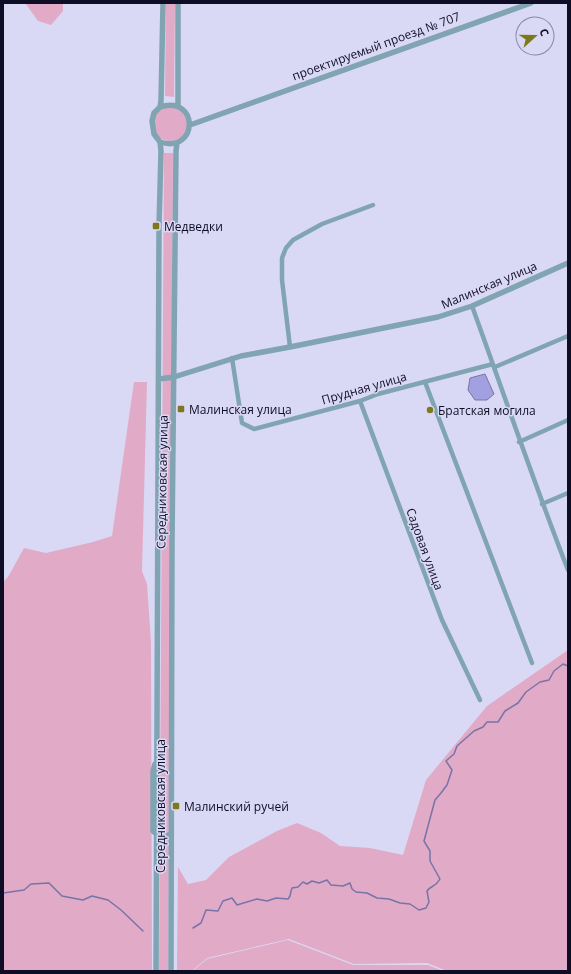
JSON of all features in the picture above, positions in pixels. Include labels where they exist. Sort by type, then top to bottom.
[{"type":"street","name":"Середниковская улица","points":[[156,971],[160,142],[154,134],[152,121],[154,113],[160,107],[163,3]]},
{"type":"street","points":[[178,3],[178,106]]},
{"type":"street","name":"проектируемый проезд № 707","points":[[190,125],[531,3]]},
{"type":"street","points":[[160,107],[170,104],[178,106],[186,112],[190,125],[187,134],[177,143],[167,144],[160,142]]},
{"type":"street","name":"Середниковская улица","points":[[171,971],[174,377],[177,143]]},
{"type":"street","points":[[290,347],[282,280],[282,258],[286,248],[293,240],[322,224],[373,205]]},
{"type":"street","name":"Малинская улица","points":[[159,379],[174,377],[232,358],[438,317],[472,306],[568,263]]},
{"type":"street","points":[[472,306],[519,442],[542,504],[566,559],[568,570]]},
{"type":"street","name":"Прудная улица","points":[[232,358],[242,422],[254,429],[360,401],[378,394],[494,366],[568,336]]},
{"type":"street","points":[[425,382],[532,663]]},
{"type":"street","name":"Садовая улица","points":[[360,401],[442,620],[480,700]]},
{"type":"street","points":[[519,442],[568,420]]},
{"type":"street","points":[[542,504],[568,493]]},
{"type":"street","points":[[157,835],[165,837],[171,834]]},
{"type":"shaded area","points":[[25,3],[63,3],[63,11],[51,25],[38,21]]},
{"type":"shaded area","points":[[166,3],[175,3],[174,97],[165,96]]},
{"type":"shaded area","points":[[167,107],[173,107],[182,112],[186,118],[186,130],[182,136],[173,141],[167,141],[158,136],[153,127],[153,121],[158,112]]},
{"type":"shaded area","points":[[164,153],[173,153],[168,971],[159,971]]},
{"type":"shaded area","points":[[485,374],[494,394],[487,400],[475,400],[468,390],[470,378]]},
{"type":"shaded area","points":[[134,382],[147,382],[142,571],[147,584],[151,643],[152,971],[3,971],[3,582],[8,577],[24,548],[46,553],[112,536]]},
{"type":"shaded area","points":[[568,650],[568,971],[447,971],[427,963],[354,964],[289,939],[207,958],[192,971],[177,971],[178,867],[188,884],[206,880],[229,857],[277,831],[297,823],[321,833],[340,846],[370,848],[403,855],[426,780],[487,706]]},
{"type":"shaded area","points":[[288,940],[353,965],[428,965],[443,971],[193,971],[207,959]]},
{"type":"waterway","name":"Малинский ручей","points":[[193,928],[201,923],[206,910],[218,911],[223,901],[232,898],[237,905],[257,899],[267,901],[276,898],[288,899],[292,888],[298,887],[303,882],[307,884],[312,881],[319,883],[327,880],[331,885],[343,886],[350,883],[352,889],[356,892],[367,893],[377,898],[410,904],[419,910],[426,908],[429,902],[427,891],[440,879],[430,861],[430,851],[424,841],[435,800],[447,785],[452,770],[446,761],[454,754],[457,746],[474,731],[483,727],[487,722],[498,722],[505,711],[518,703],[526,692],[540,682],[549,680],[554,671],[563,664],[568,666]]},
{"type":"waterway","name":"Малинский ручей","points":[[3,893],[24,890],[31,884],[49,883],[62,896],[83,900],[92,896],[108,900],[143,931]]},
{"type":"place","name":"Медведки","points":[[156,226]]},
{"type":"place","name":"Малинская улица","points":[[181,409]]},
{"type":"place","name":"Братская могила","points":[[430,410]]},
{"type":"place","name":"Малинский ручей","points":[[176,806]]}]
